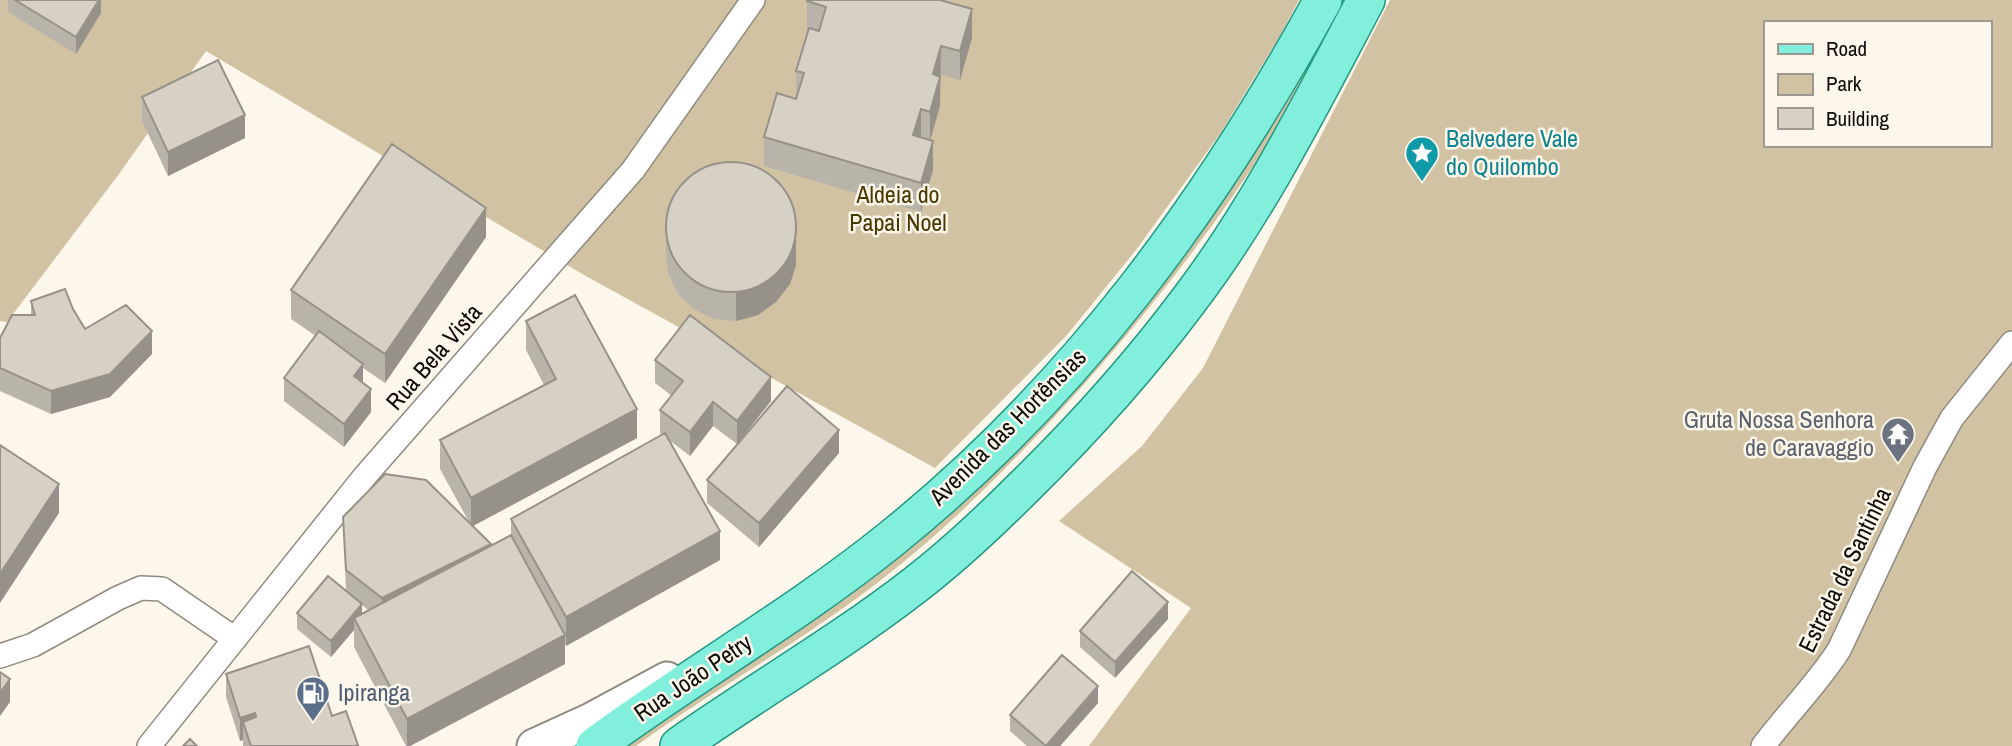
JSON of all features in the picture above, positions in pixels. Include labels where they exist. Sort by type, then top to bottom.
[{"type":"main road","name":"Avenida das Hortênsias","points":[[534,746],[591,720],[792,611],[889,540],[961,479],[1053,388],[1130,298],[1202,200],[1282,74],[1323,0]]},
{"type":"main road","name":"Avenida das Hortênsias","points":[[679,746],[819,655],[916,585],[982,528],[1113,395],[1190,299],[1237,228],[1294,134],[1366,0]]},
{"type":"main road","name":"Rua João Petry","points":[[595,746],[792,611]]},
{"type":"street","name":"Rua Bela Vista","points":[[149,746],[365,476],[633,170],[753,0]]},
{"type":"street","name":"Estrada da Santinha","points":[[1763,746],[1787,714],[1815,684],[1839,650],[1925,467],[1952,418],[2012,343]]},
{"type":"street","points":[[0,656],[33,645],[141,588],[162,589],[235,639]]},
{"type":"green space","name":"Aldeia do Papai Noel","points":[[0,0],[1299,0],[1220,134],[1136,250],[1067,335],[935,468],[584,275],[206,51],[119,174],[7,322],[0,321]]},
{"type":"green space","points":[[1338,0],[1350,0],[1302,89],[1245,178],[1184,264],[1151,305],[1083,386],[1027,446],[946,525],[851,602],[636,746],[621,746],[942,517]]},
{"type":"green space","points":[[1390,0],[2012,0],[2012,746],[1089,746],[1191,608],[1059,521],[1142,446],[1203,368]]},
{"type":"building","points":[[15,0],[99,0],[76,37]]},
{"type":"building","points":[[807,0],[940,0],[972,9],[960,51],[941,46],[933,74],[940,77],[930,112],[921,109],[913,135],[933,141],[921,183],[764,137],[777,93],[796,99],[804,73],[796,71],[809,28],[819,31],[826,7]]},
{"type":"building","points":[[218,60],[245,115],[168,152],[142,97]]},
{"type":"building","points":[[392,144],[486,208],[385,354],[291,290]]},
{"type":"building","points":[[731,162],[756,167],[777,181],[791,202],[796,227],[791,252],[777,273],[756,287],[731,292],[706,287],[685,273],[671,252],[666,227],[671,202],[685,181],[706,167]]},
{"type":"building","points":[[65,289],[85,329],[126,305],[152,331],[110,374],[51,391],[0,368],[0,338],[12,315],[35,315],[31,301]]},
{"type":"building","points":[[575,295],[637,409],[471,498],[440,440],[556,379],[526,321]]},
{"type":"building","points":[[690,315],[771,377],[737,421],[713,402],[690,432],[660,410],[683,381],[655,360]]},
{"type":"building","points":[[319,331],[363,364],[354,376],[371,389],[344,424],[284,378]]},
{"type":"building","points":[[787,386],[839,430],[759,523],[707,480]]},
{"type":"building","points":[[665,433],[720,531],[566,617],[511,519]]},
{"type":"building","points":[[0,445],[59,484],[0,574]]},
{"type":"building","points":[[385,474],[426,480],[491,544],[382,598],[346,570],[343,517]]},
{"type":"building","points":[[511,535],[565,635],[407,719],[354,618]]},
{"type":"building","points":[[1132,571],[1168,602],[1115,662],[1080,631]]},
{"type":"building","points":[[328,576],[362,604],[331,641],[297,613]]},
{"type":"building","points":[[309,646],[332,716],[346,711],[358,745],[251,746],[243,722],[256,717],[255,713],[240,718],[226,674]]},
{"type":"building","points":[[1062,655],[1098,686],[1046,746],[1010,715]]},
{"type":"building","points":[[0,672],[10,679],[0,693]]},
{"type":"building","points":[[190,739],[197,746],[183,746]]},
{"type":"place","name":"Belvedere Vale do Quilombo","points":[[1422,183]]},
{"type":"place","name":"Gruta Nossa Senhora de Caravaggio","points":[[1898,464]]},
{"type":"place","name":"Ipiranga","points":[[313,723]]}]
